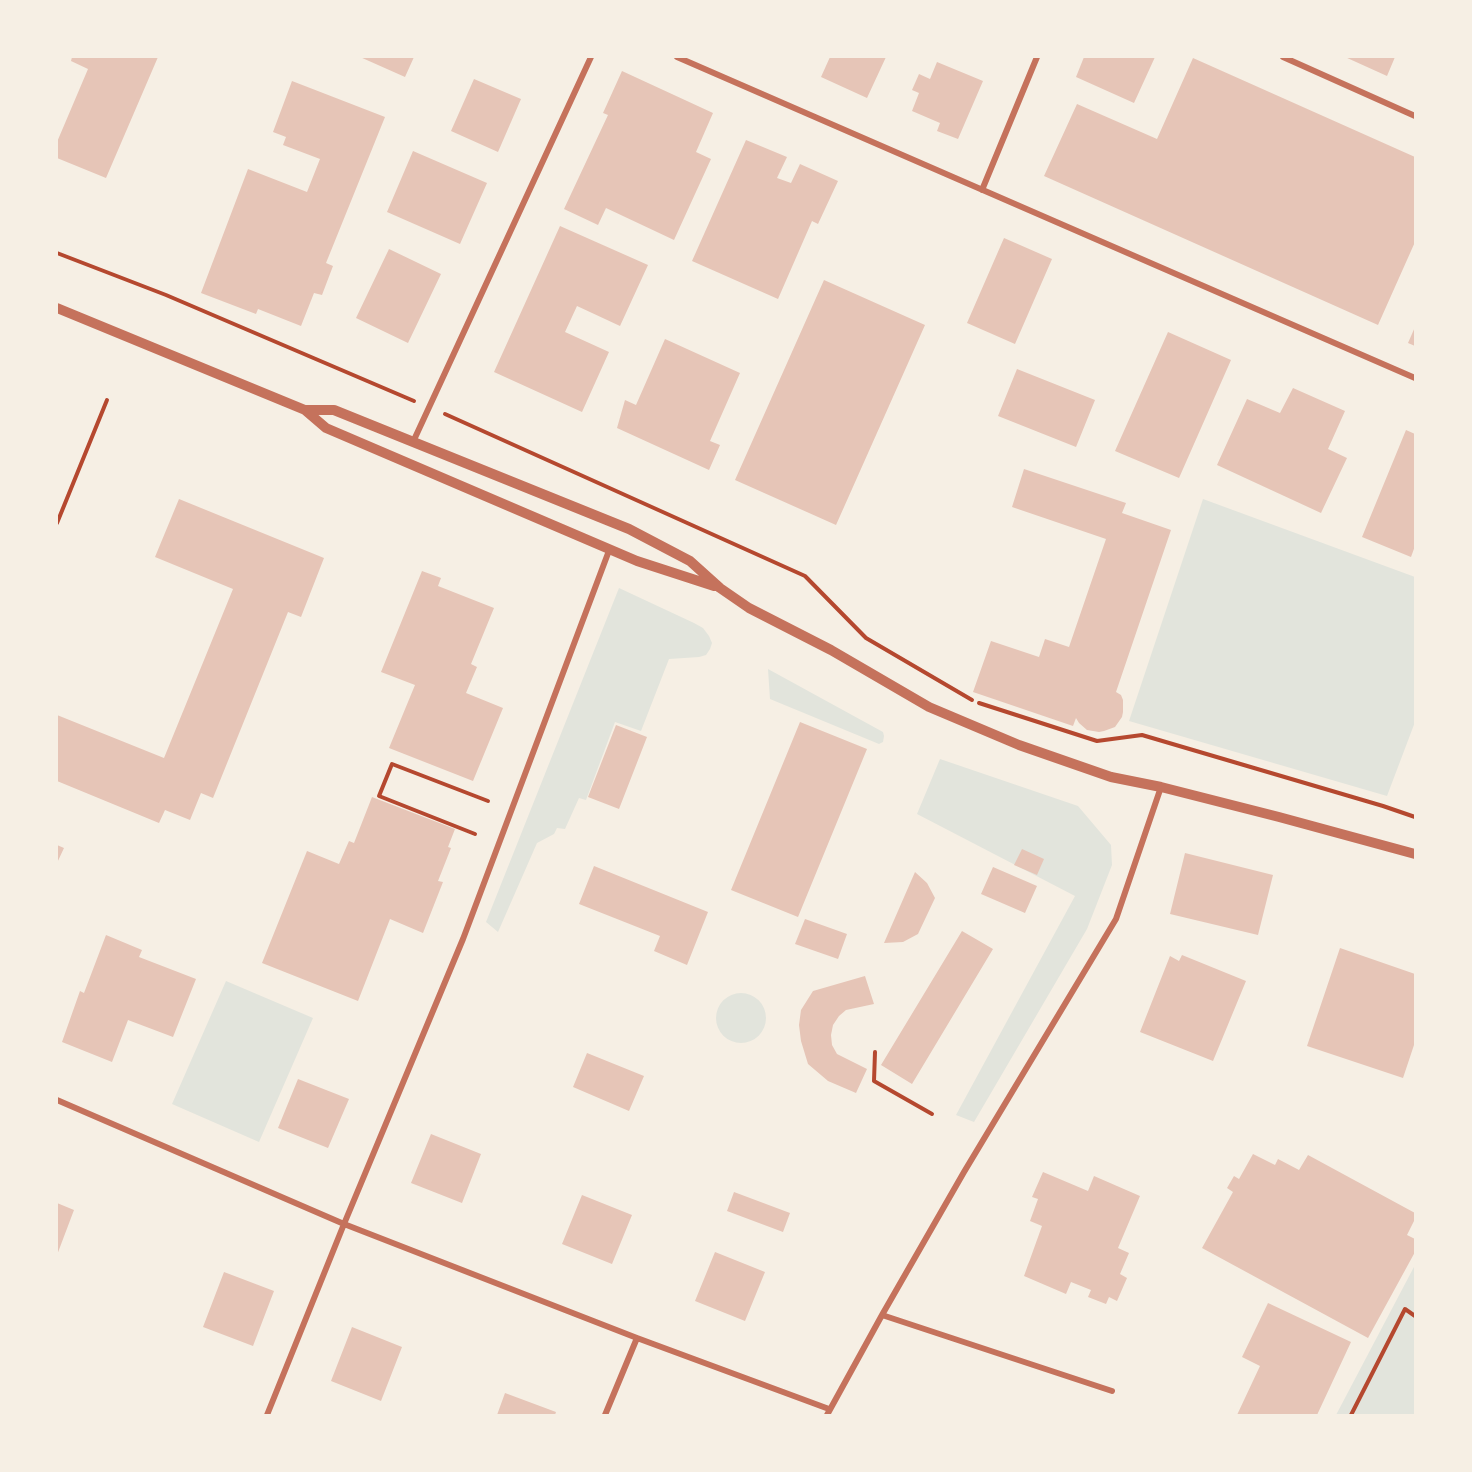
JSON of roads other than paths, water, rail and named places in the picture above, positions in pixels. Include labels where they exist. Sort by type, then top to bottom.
[{"type":"street","points":[[413,442],[591,57]]},
{"type":"street","points":[[677,57],[1415,378]]},
{"type":"street","points":[[982,190],[1037,57]]},
{"type":"street","points":[[1283,57],[1415,116]]},
{"type":"street","points":[[57,308],[305,410],[326,428],[637,561],[720,588]]},
{"type":"street","points":[[305,410],[334,410],[629,529],[690,561],[720,588],[749,608],[831,650],[929,707],[1019,745],[1111,777],[1161,787],[1415,854]]},
{"type":"street","points":[[267,1415],[463,939],[610,548]]},
{"type":"street","points":[[57,1100],[344,1224],[828,1412],[964,1172],[1116,919],[1161,787]]},
{"type":"street","points":[[882,1315],[1112,1390]]},
{"type":"street","points":[[605,1415],[637,1338]]}]
